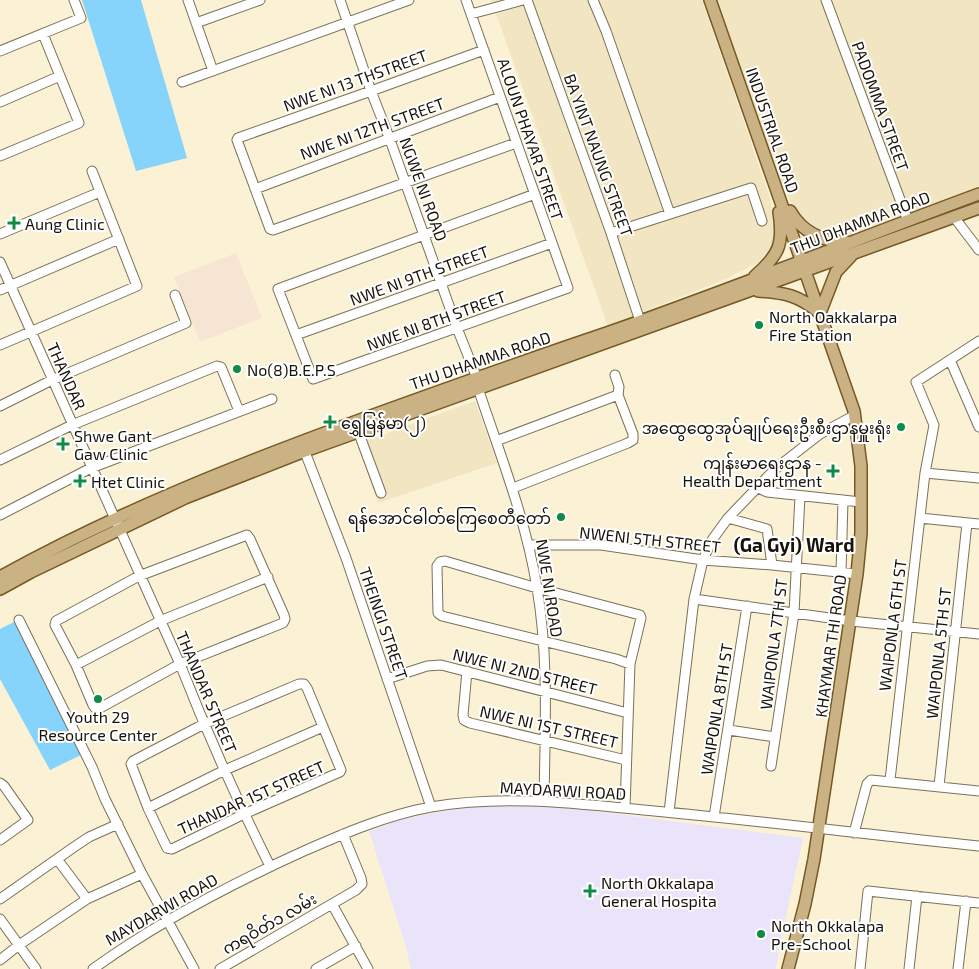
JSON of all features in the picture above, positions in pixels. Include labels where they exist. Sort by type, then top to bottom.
[{"type":"main road","name":"INDUSTRIAL ROAD","points":[[710,0],[804,267]]},
{"type":"main road","points":[[775,183],[796,222],[812,234],[854,247],[836,272],[820,313],[805,301],[780,292],[750,286],[770,263],[779,246],[782,226],[775,183]]},
{"type":"main road","name":"THU DHAMMA ROAD","points":[[0,577],[29,561],[185,498],[303,446],[804,267],[854,247],[908,221],[974,196]]},
{"type":"main road","name":"THU DHAMMA ROAD","points":[[854,247],[975,210]]},
{"type":"main road","name":"KHAYMAR THI ROAD","points":[[788,969],[814,859],[851,621],[861,533],[861,466],[855,416],[804,267]]},
{"type":"main road","name":"THU DHAMMA ROAD","points":[[303,446],[358,431],[640,321],[750,286]]},
{"type":"main road","name":"THU DHAMMA ROAD","points":[[0,589],[117,524]]},
{"type":"street","points":[[0,51],[81,18],[74,0]]},
{"type":"street","points":[[188,0],[213,71]]},
{"type":"street","points":[[196,23],[260,0]]},
{"type":"street","name":"NGWE NI ROAD","points":[[340,0],[371,92],[425,235],[477,383]]},
{"type":"street","points":[[182,82],[409,0]]},
{"type":"street","name":"ALOUN PHAYAR STREET","points":[[466,0],[568,288]]},
{"type":"street","points":[[471,14],[523,0]]},
{"type":"street","name":"BA YINT NAUNG STREET","points":[[527,0],[611,233],[640,321]]},
{"type":"street","points":[[593,0],[606,31],[670,214]]},
{"type":"street","name":"PADOMMA STREET","points":[[826,0],[908,221]]},
{"type":"street","points":[[0,156],[79,124],[43,34]]},
{"type":"street","name":"NWE NI 13 THSTREET","points":[[255,188],[237,139],[484,50]]},
{"type":"street","points":[[0,102],[60,76]]},
{"type":"street","name":"NWE NI 12TH STREET","points":[[255,188],[500,97]]},
{"type":"street","points":[[255,188],[271,230],[516,142]]},
{"type":"street","points":[[0,345],[137,286],[92,171]]},
{"type":"street","points":[[611,233],[751,188],[762,221]]},
{"type":"street","points":[[0,234],[100,192]]},
{"type":"street","points":[[296,335],[278,290],[535,194]]},
{"type":"street","points":[[956,217],[979,250]]},
{"type":"street","points":[[0,290],[118,239]]},
{"type":"street","name":"NWE NI 9TH STREET","points":[[296,335],[552,243]]},
{"type":"street","name":"THANDAR","points":[[0,262],[117,524]]},
{"type":"street","name":"NWE NI 8TH STREET","points":[[296,335],[314,379],[568,288]]},
{"type":"street","points":[[0,406],[52,380],[186,323],[176,295]]},
{"type":"street","points":[[979,341],[950,360],[979,427]]},
{"type":"street","name":"WAIPONLA 6TH ST","points":[[890,780],[925,473],[934,425],[916,382],[950,360]]},
{"type":"street","points":[[0,460],[72,425],[220,366],[239,411]]},
{"type":"street","points":[[513,488],[633,440],[633,434],[618,395],[619,387],[615,375]]},
{"type":"street","name":"NWE NI ROAD","points":[[477,383],[513,488],[537,588],[544,642],[546,693],[544,801]]},
{"type":"street","points":[[496,441],[618,395]]},
{"type":"street","points":[[0,515],[92,468],[272,400]]},
{"type":"street","points":[[669,812],[694,599],[704,560],[712,540],[728,518],[770,474],[820,434],[855,416]]},
{"type":"street","points":[[358,431],[381,493]]},
{"type":"street","name":"THEINGI STREET","points":[[303,446],[346,558],[431,807]]},
{"type":"street","points":[[925,473],[979,477]]},
{"type":"street","points":[[770,474],[772,493]]},
{"type":"street","points":[[756,488],[772,493],[861,502]]},
{"type":"street","name":"WAIPONLA 7TH ST","points":[[771,766],[794,613],[800,496]]},
{"type":"street","points":[[841,572],[843,500]]},
{"type":"street","points":[[728,518],[767,529],[772,565]]},
{"type":"street","points":[[920,518],[979,524]]},
{"type":"street","name":"WAIPONLA 5TH ST","points":[[939,786],[967,523]]},
{"type":"street","name":"THANDAR STREET","points":[[117,524],[180,664],[244,814],[270,866]]},
{"type":"street","points":[[247,535],[268,577],[285,619],[283,623],[180,664],[100,708],[95,708],[56,625],[56,620],[139,576],[247,535]]},
{"type":"street","name":"NWENI 5TH STREET","points":[[528,545],[601,545],[704,560],[857,574]]},
{"type":"street","points":[[625,808],[630,664],[641,618],[640,614],[537,588],[445,561],[440,562],[437,566],[438,613],[442,616],[630,664]]},
{"type":"street","points":[[76,665],[160,621],[268,577]]},
{"type":"street","points":[[694,599],[851,621],[979,634]]},
{"type":"street","name":"WAIPONLA 8TH ST","points":[[714,817],[747,606]]},
{"type":"street","points":[[19,620],[92,767],[142,874],[194,969]]},
{"type":"street","name":"NWE NI 2ND STREET","points":[[386,679],[427,666],[441,665],[628,713]]},
{"type":"street","name":"NWE NI 1ST STREET","points":[[467,671],[464,720],[545,742],[626,760]]},
{"type":"street","points":[[299,684],[304,684],[308,688],[323,727],[225,770],[148,808],[131,764],[132,761],[204,724],[299,684]]},
{"type":"street","name":"THANDAR 1ST STREET","points":[[148,808],[167,848],[172,849],[244,814],[339,774],[341,770],[323,727]]},
{"type":"street","points":[[729,730],[775,737]]},
{"type":"street","points":[[854,833],[867,784],[871,780],[890,780],[979,791]]},
{"type":"street","points":[[0,840],[28,820],[1,783]]},
{"type":"street","name":"MAYDARWI ROAD","points":[[92,969],[218,892],[270,866],[343,834],[401,814],[431,807],[478,801],[544,801],[669,812],[979,846]]},
{"type":"street","points":[[0,899],[90,837],[118,824]]},
{"type":"street","name":"ကရဝိတ်၁ လမ်း","points":[[220,969],[332,904],[362,884],[343,834]]},
{"type":"street","points":[[57,859],[88,898]]},
{"type":"street","points":[[0,960],[88,898],[142,874]]},
{"type":"street","points":[[860,969],[868,891],[979,903]]},
{"type":"street","points":[[909,969],[917,896]]},
{"type":"street","points":[[958,969],[966,901]]},
{"type":"street","points":[[332,904],[368,969]]},
{"type":"street","points":[[0,919],[36,969]]},
{"type":"street","points":[[316,969],[356,946]]},
{"type":"shaded area","points":[[491,0],[702,0],[769,195],[777,225],[771,247],[758,263],[721,281],[608,326]]},
{"type":"shaded area","points":[[716,0],[979,0],[979,187],[858,236],[837,237],[815,229],[800,217],[784,190]]},
{"type":"shaded area","points":[[236,253],[262,318],[200,342],[174,277]]},
{"type":"shaded area","points":[[475,401],[497,463],[378,503],[357,444]]},
{"type":"shaded area","name":"North Okkalapa General Hospita","points":[[540,804],[803,838],[776,969],[411,969],[406,947],[369,831],[404,819],[477,806]]},
{"type":"water","points":[[82,0],[141,0],[187,158],[136,171]]},
{"type":"water","points":[[16,621],[81,755],[50,770],[0,679],[0,629]]},
{"type":"place","name":"Aung Clinic","points":[[14,223]]},
{"type":"place","name":"North Oakkalarpa Fire Station","points":[[759,325]]},
{"type":"place","name":"No(8)B.E.P.S","points":[[237,369]]},
{"type":"place","name":"ရွှေမြန်မာ(၂)","points":[[330,422]]},
{"type":"place","name":"အထွေထွေအုပ်ချုပ်ရေးဦးစီးဌာနမှူးရုံး","points":[[901,427]]},
{"type":"place","name":"Shwe Gant Gaw Clinic","points":[[63,444]]},
{"type":"place","name":"ကျန်းမာရေးဌာန - Health Department","points":[[833,471]]},
{"type":"place","name":"Htet Clinic","points":[[80,481]]},
{"type":"place","name":"ရန်အောင်ဓါတ်ကြေစေတီတော်","points":[[561,517]]},
{"type":"place","name":"Youth 29 Resource Center","points":[[98,699]]},
{"type":"place","name":"North Okkalapa General Hospita","points":[[590,891]]},
{"type":"place","name":"North Okkalapa Pre-School","points":[[761,934]]},
{"type":"district","name":"(Ga Gyi) Ward","points":[[794,544]]}]
